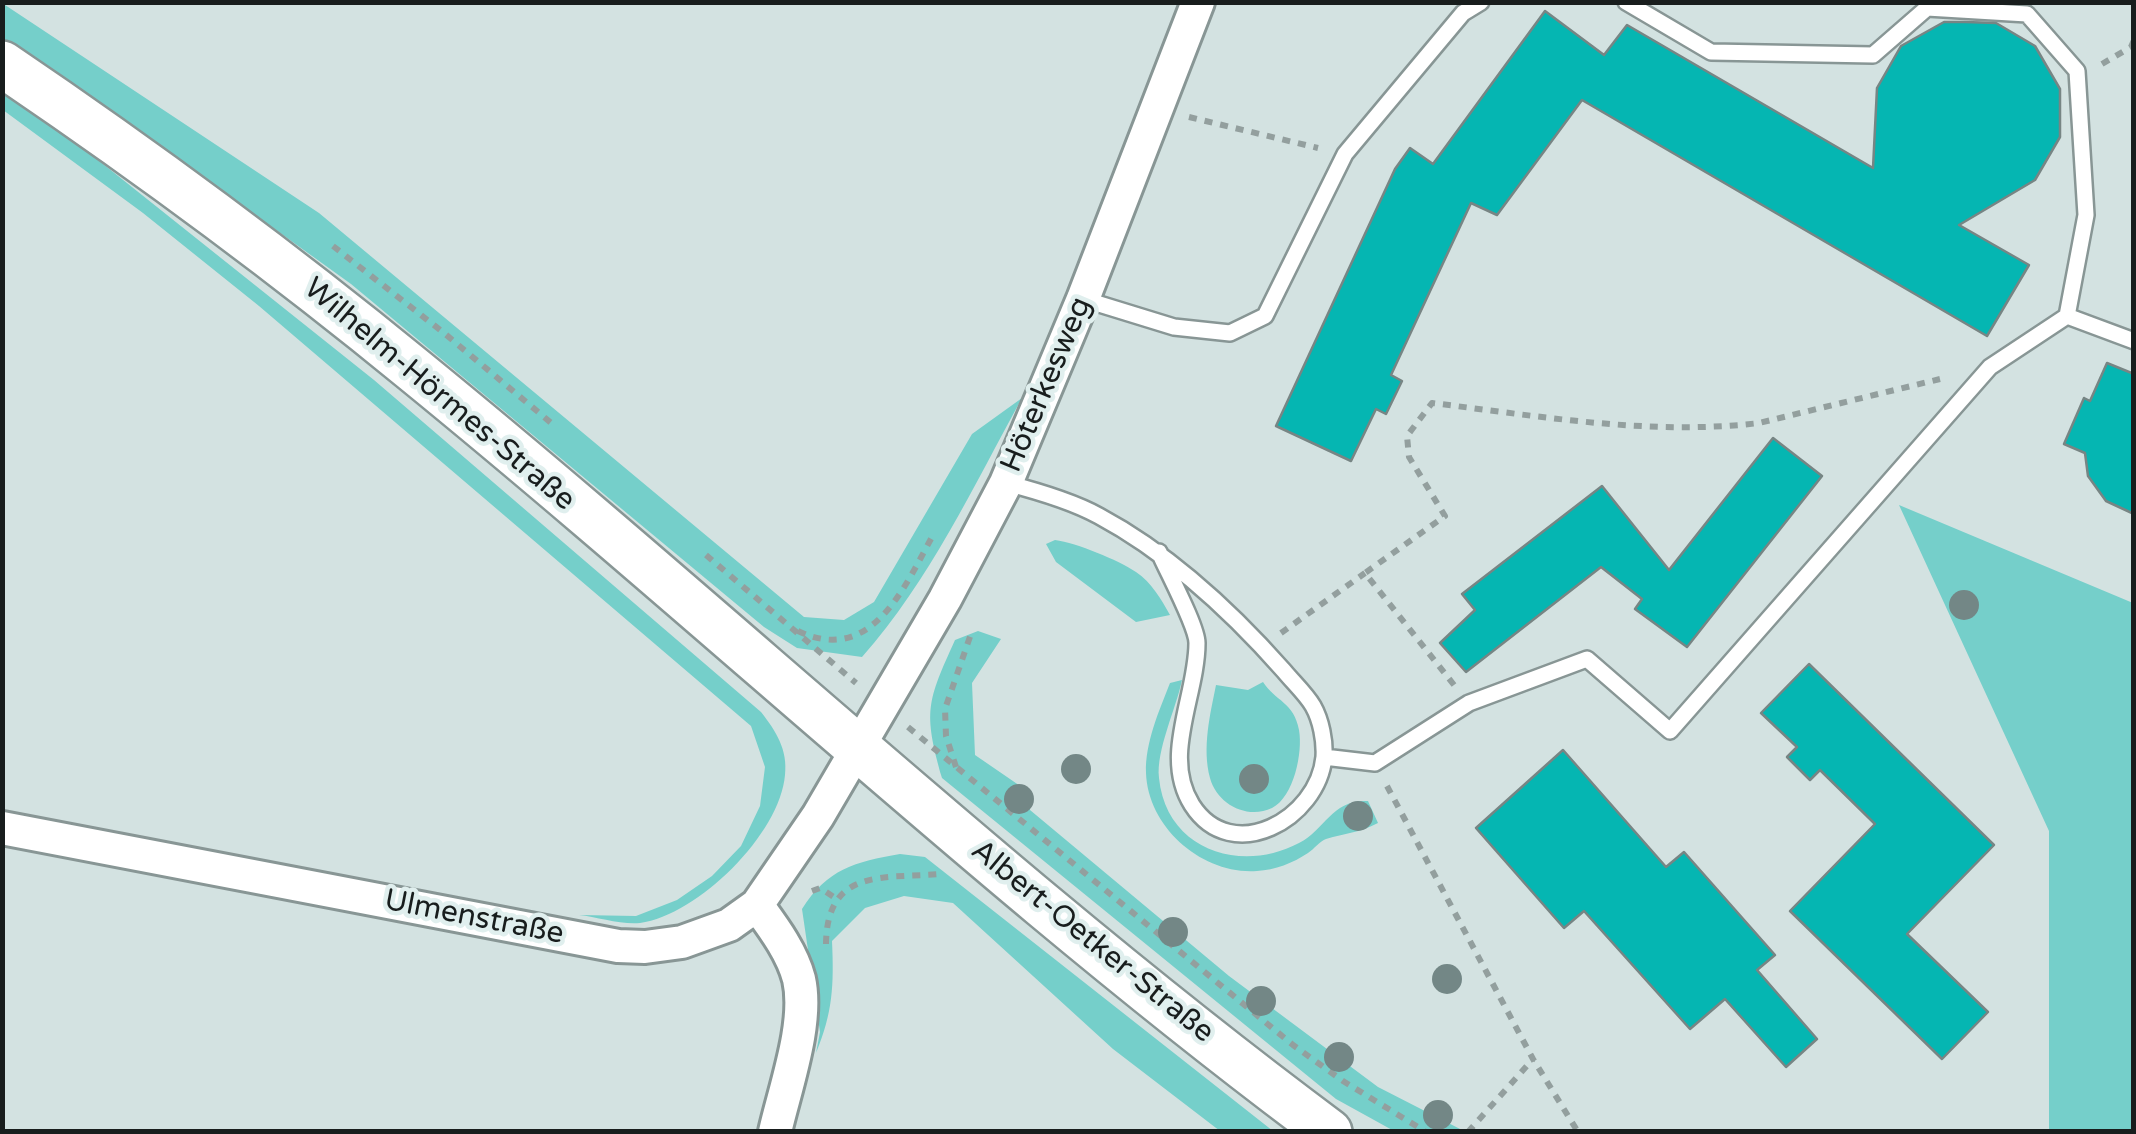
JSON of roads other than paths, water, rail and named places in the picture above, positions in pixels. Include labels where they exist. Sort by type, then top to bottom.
[{"type":"street","name":"Höterkesweg","points":[[857,750],[945,600],[1006,483],[1083,299],[1198,2]]},
{"type":"street","name":"Wilhelm-Hörmes-Straße","points":[[2,64],[156,172],[416,372],[857,750]]},
{"type":"street","name":"Ulmenstraße","points":[[2,828],[618,946],[646,947],[695,938],[729,925],[758,905],[857,750]]},
{"type":"street","name":"Albert-Oetker-Straße","points":[[857,750],[1113,962],[1329,1132]]},
{"type":"street","points":[[758,905],[793,964],[801,992],[797,1037],[774,1132]]},
{"type":"lane","points":[[1083,299],[1174,326],[1230,333],[1264,316],[1344,154],[1462,13],[1481,2]]},
{"type":"lane","points":[[1324,757],[1375,763],[1468,702],[1586,658],[1670,731],[1990,367],[2066,316],[2086,216],[2077,72],[2027,14],[1926,8],[1873,56],[1711,52],[1626,2]]},
{"type":"lane","points":[[2066,316],[2134,341]]},
{"type":"lane","points":[[1006,483],[1097,514],[1159,552],[1218,603],[1312,704],[1321,728],[1324,757],[1318,779],[1303,806],[1282,825],[1257,832],[1234,832],[1212,826],[1193,808],[1181,781],[1179,756],[1198,640],[1159,552]]}]
